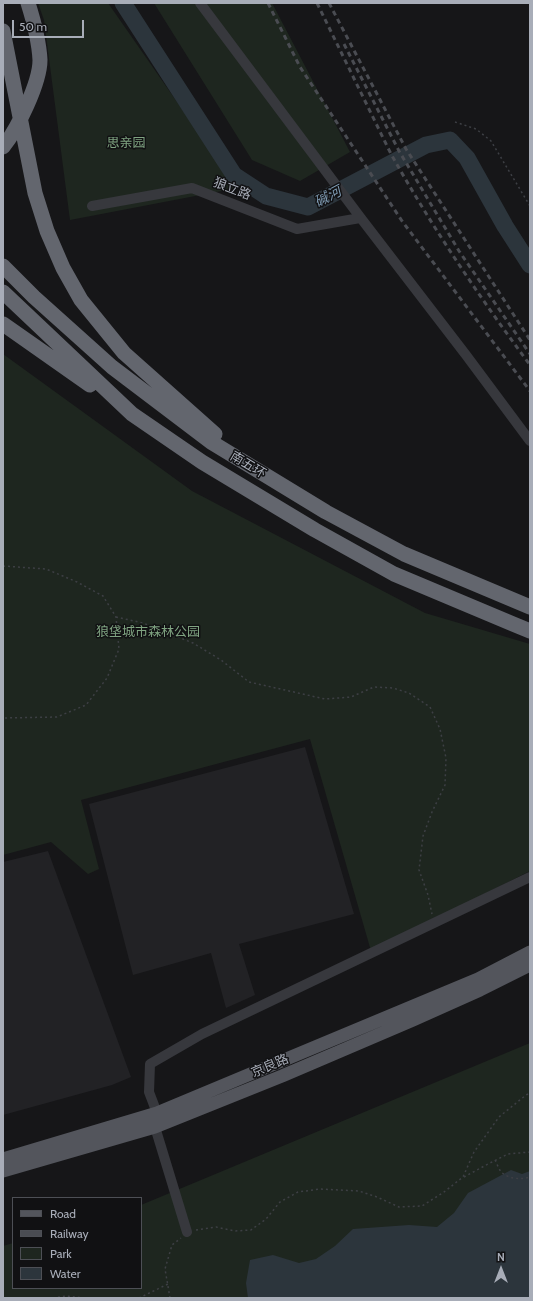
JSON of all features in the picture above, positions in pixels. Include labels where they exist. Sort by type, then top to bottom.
[{"type":"highway","points":[[3,147],[15,130],[38,75],[40,61],[35,26],[28,3]]},
{"type":"highway","points":[[3,31],[35,193],[63,268],[81,300],[124,352],[250,466]]},
{"type":"highway","name":"南五环","points":[[3,266],[34,297],[112,367],[211,442],[326,512],[404,554],[530,607]]},
{"type":"highway","name":"南五环","points":[[3,292],[132,414],[202,462],[315,530],[394,574],[530,631]]},
{"type":"highway","points":[[3,324],[132,414]]},
{"type":"main road","name":"京良路","points":[[3,1159],[157,1113],[478,979],[530,952]]},
{"type":"main road","name":"京良路","points":[[3,1171],[154,1127],[282,1076],[406,1023],[480,990],[530,965]]},
{"type":"street","points":[[200,3],[318,162],[530,441]]},
{"type":"street","name":"狼立路","points":[[92,206],[192,188],[296,229],[360,217]]},
{"type":"street","points":[[187,1232],[154,1127],[157,1113],[149,1092],[150,1064],[202,1034],[530,877]]},
{"type":"path","points":[[455,122],[476,129],[491,141],[530,206]]},
{"type":"path","points":[[3,566],[46,569],[77,582],[103,596],[116,617],[119,649],[107,678],[86,706],[57,717],[3,718]]},
{"type":"path","points":[[116,617],[144,624],[193,643],[221,660],[249,682],[325,699],[351,697],[374,687],[393,688],[410,693],[430,707],[440,729],[446,758],[445,785],[432,812],[423,836],[419,870],[428,895],[433,923]]},
{"type":"path","points":[[463,1177],[474,1152],[499,1117],[530,1093]]},
{"type":"path","points":[[170,1298],[165,1269],[172,1246],[187,1232],[216,1227],[235,1230],[251,1230],[266,1219],[280,1202],[298,1192],[320,1189],[359,1190],[399,1207],[422,1206],[444,1192],[463,1177],[495,1160],[508,1154],[530,1152]]},
{"type":"path","points":[[495,1160],[502,1172],[511,1178],[525,1179],[530,1177]]},
{"type":"path","points":[[139,1298],[168,1284]]},
{"type":"path","points":[[53,1298],[66,1296],[86,1298]]},
{"type":"shaded area","points":[[305,747],[354,914],[239,944],[255,995],[226,1008],[211,953],[133,975],[89,804]]},
{"type":"shaded area","points":[[48,851],[131,1077],[112,1085],[3,1115],[3,862]]},
{"type":"green space","name":"思亲园","points":[[38,3],[108,3],[237,188],[70,220],[44,20]]},
{"type":"green space","points":[[154,3],[272,3],[350,152],[300,181],[252,160]]},
{"type":"green space","name":"狼垡城市森林公园","points":[[3,354],[192,491],[425,613],[530,644],[530,871],[371,951],[310,739],[81,800],[99,869],[88,874],[51,842],[3,855]]},
{"type":"green space","points":[[530,1043],[530,1298],[3,1298],[3,1246],[12,1243],[12,1289],[142,1289],[142,1205]]},
{"type":"water","points":[[511,1170],[522,1174],[530,1171],[530,1298],[248,1298],[246,1283],[250,1260],[273,1255],[299,1263],[316,1259],[335,1246],[353,1229],[409,1225],[437,1227],[454,1213],[468,1193]]},
{"type":"waterway","name":"碱河","points":[[123,3],[234,175],[266,196],[308,207],[426,145],[450,140],[467,158],[505,226],[530,265]]},
{"type":"railway","points":[[268,3],[300,67],[402,221],[530,391]]},
{"type":"railway","points":[[317,3],[391,154],[457,262],[530,365]]},
{"type":"railway","points":[[329,3],[406,149],[530,340]]},
{"type":"railway","points":[[344,44],[399,151],[459,251],[530,354]]}]
